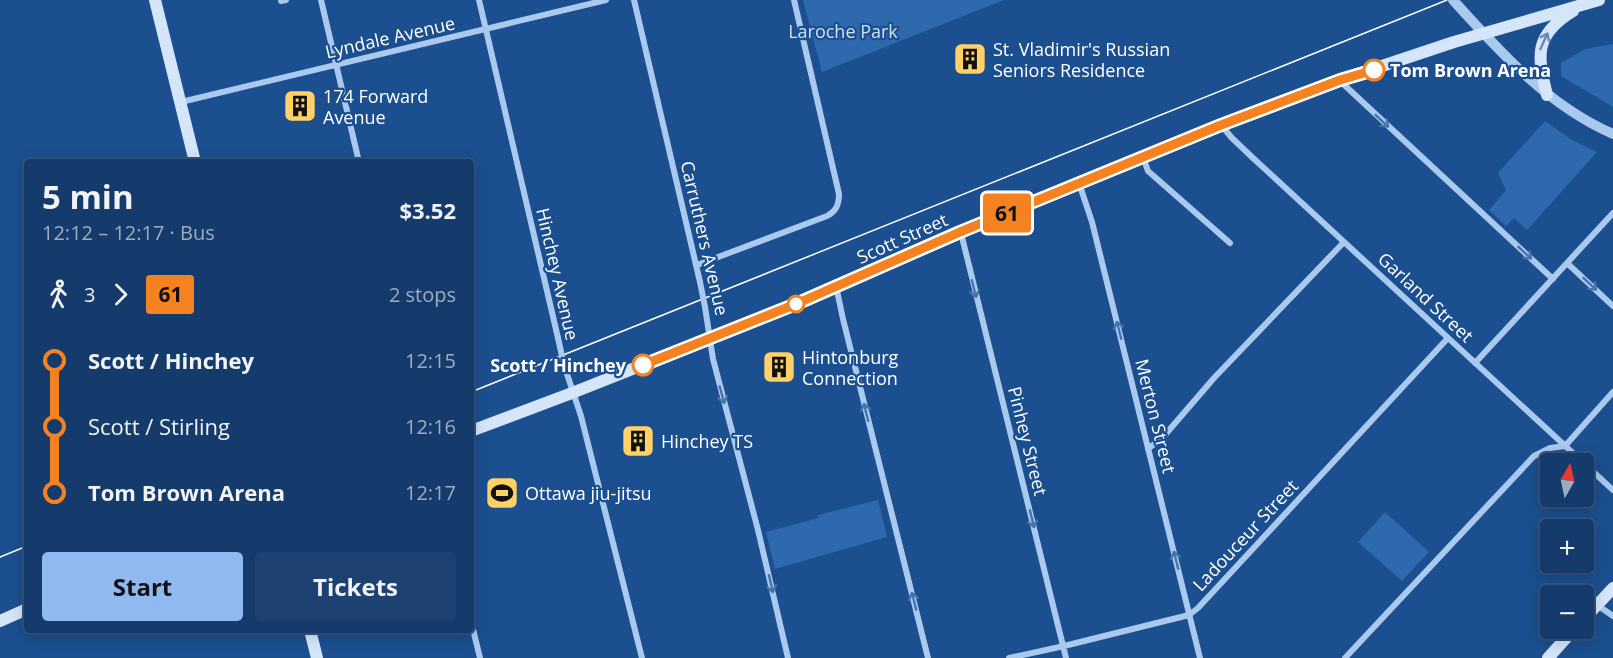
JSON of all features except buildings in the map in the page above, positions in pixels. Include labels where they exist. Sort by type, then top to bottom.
[{"type":"main road","points":[[155,0],[194,159]]},
{"type":"main road","name":"Scott Street","points":[[474,430],[796,304],[960,232],[1221,125],[1340,80],[1484,33],[1599,0]]},
{"type":"main road","points":[[1547,95],[1540,66],[1540,51],[1544,40],[1556,22],[1583,4]]},
{"type":"main road","points":[[1594,608],[1613,588]]},
{"type":"main road","points":[[0,621],[24,610]]},
{"type":"main road","points":[[311,633],[317,658]]},
{"type":"main road","points":[[1548,658],[1565,639]]},
{"type":"street","points":[[321,0],[358,159]]},
{"type":"street","name":"Hinchey Avenue","points":[[479,0],[564,365],[581,416],[642,658]]},
{"type":"street","name":"Lyndale Avenue","points":[[180,102],[606,0]]},
{"type":"street","name":"Carruthers Avenue","points":[[634,0],[697,265],[713,359],[758,530],[788,658]]},
{"type":"street","points":[[697,265],[827,216],[834,212],[837,206],[839,194],[794,0]]},
{"type":"street","points":[[1453,0],[1523,74],[1547,95],[1580,117],[1613,134]]},
{"type":"street","points":[[1340,80],[1553,279]]},
{"type":"street","name":"Garland Street","points":[[1221,125],[1232,138],[1613,490]]},
{"type":"street","points":[[1143,157],[1148,171],[1230,243]]},
{"type":"street","name":"Merton Street","points":[[1079,183],[1092,222],[1200,658]]},
{"type":"street","points":[[1475,363],[1613,213]]},
{"type":"street","name":"Pinhey Street","points":[[960,232],[1066,658]]},
{"type":"street","points":[[1148,449],[1164,436],[1214,378],[1344,242]]},
{"type":"street","points":[[1567,263],[1613,306]]},
{"type":"street","points":[[836,286],[928,658]]},
{"type":"street","name":"Ladouceur Street","points":[[1009,658],[1190,615],[1448,338]]},
{"type":"street","points":[[1345,658],[1534,456],[1550,448],[1565,446],[1613,392]]},
{"type":"street","points":[[1597,605],[1613,616]]},
{"type":"street","points":[[474,633],[480,658]]},
{"type":"green space","name":"Laroche Park","points":[[803,0],[1004,0],[822,72]]},
{"type":"green space","name":"Tom Brown Arena","points":[[1613,44],[1613,107],[1561,76],[1561,63],[1585,49]]},
{"type":"green space","points":[[1545,121],[1572,140],[1597,152],[1527,230],[1514,218],[1506,226],[1489,210],[1506,190],[1498,173]]},
{"type":"green space","points":[[878,500],[887,537],[775,569],[766,532],[818,518],[818,515]]},
{"type":"green space","points":[[1385,512],[1429,552],[1402,581],[1358,542]]},
{"type":"tram line","points":[[474,391],[1447,0]]},
{"type":"tram line","points":[[0,557],[24,547]]},
{"type":"bus line","name":"61","points":[[643,365],[796,304],[960,232],[1221,125],[1340,80],[1374,70]]},
{"type":"place","name":"St. Vladimir's Russian Seniors Residence","points":[[970,59]]},
{"type":"place","name":"Tom Brown Arena","points":[[1374,70]]},
{"type":"place","name":"174 Forward Avenue","points":[[300,106]]},
{"type":"place","name":"Scott / Hinchey","points":[[643,365]]},
{"type":"place","name":"Hintonburg Connection","points":[[779,367]]},
{"type":"place","name":"Hinchey TS","points":[[638,441]]},
{"type":"place","name":"Ottawa jiu-jitsu","points":[[502,493]]}]
